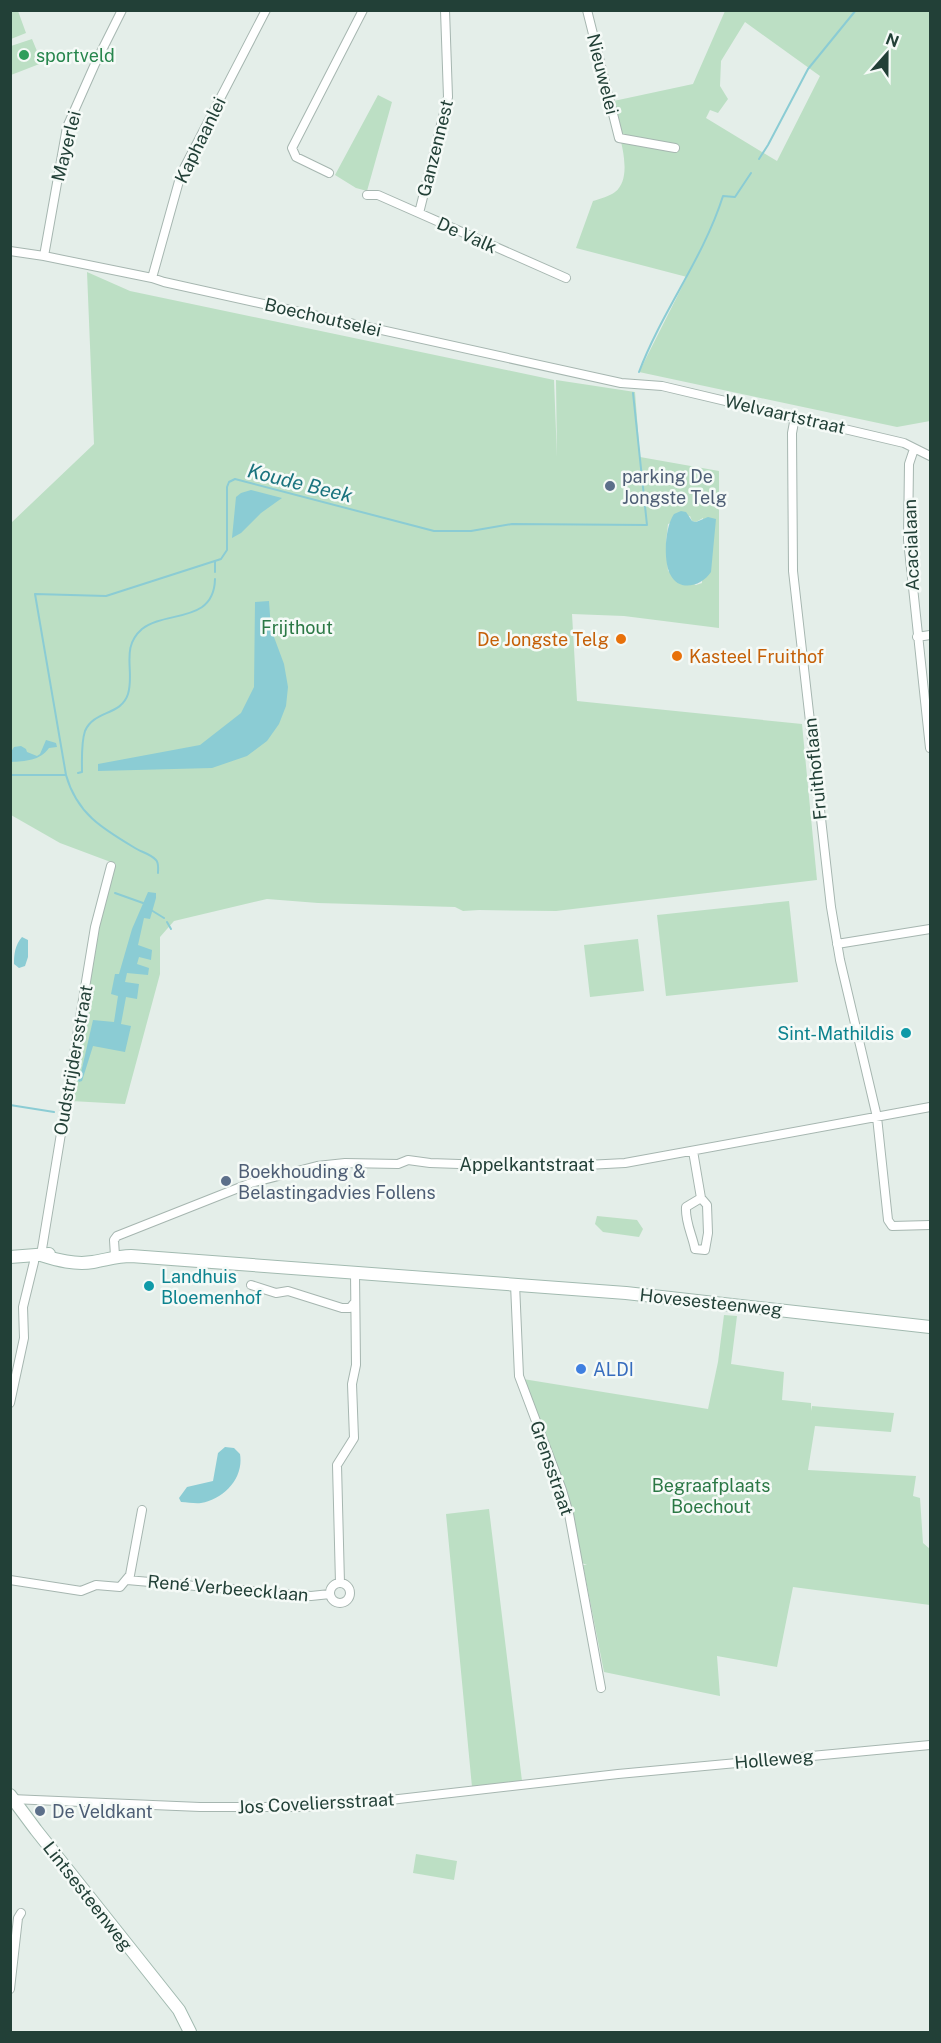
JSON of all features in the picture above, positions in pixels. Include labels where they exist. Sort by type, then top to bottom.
[{"type":"street","name":"Mayerlei","points":[[44,256],[67,127],[122,10]]},
{"type":"street","name":"Kaphaanlei","points":[[152,278],[180,174],[266,10]]},
{"type":"street","points":[[329,173],[296,158],[292,148],[363,10]]},
{"type":"street","name":"Ganzennest","points":[[419,213],[448,97],[445,10]]},
{"type":"street","name":"Nieuwelei","points":[[587,10],[619,138],[675,148]]},
{"type":"street","name":"De Valk","points":[[367,195],[378,195],[566,278]]},
{"type":"street","name":"Boechoutselei","points":[[10,251],[152,278],[515,360],[621,383],[636,384]]},
{"type":"street","name":"Welvaartstraat","points":[[636,384],[662,386],[904,443],[930,456]]},
{"type":"street","name":"Fruithoflaan","points":[[795,417],[792,433],[793,571],[837,944],[877,1117],[888,1220],[892,1226],[930,1225]]},
{"type":"street","name":"Acacialaan","points":[[914,449],[909,464],[908,540],[930,748]]},
{"type":"street","points":[[918,637],[930,634]]},
{"type":"street","name":"Oudstrijdersstraat","points":[[10,1403],[24,1338],[23,1307],[37,1255],[95,927],[111,866]]},
{"type":"street","points":[[837,944],[930,929]]},
{"type":"street","name":"Appelkantstraat","points":[[113,1257],[114,1239],[117,1236],[252,1183],[316,1166],[345,1163],[398,1164],[408,1160],[430,1163],[567,1167],[625,1163],[930,1107]]},
{"type":"street","points":[[693,1151],[701,1198],[707,1204],[708,1233],[705,1250],[695,1249],[685,1218],[686,1206],[701,1198]]},
{"type":"street","name":"Hovesesteenweg","points":[[10,1257],[37,1255],[92,1262],[113,1257],[515,1284],[626,1293],[930,1327]]},
{"type":"street","points":[[340,1583],[337,1465],[354,1438],[352,1384],[356,1365],[355,1273]]},
{"type":"street","name":"Grensstraat","points":[[515,1284],[519,1376],[569,1514],[601,1688]]},
{"type":"street","points":[[251,1285],[276,1293],[288,1291],[342,1308],[350,1308],[355,1302]]},
{"type":"street","name":"René Verbeecklaan","points":[[10,1580],[81,1591],[96,1585],[120,1587],[130,1575],[142,1510]]},
{"type":"street","name":"René Verbeecklaan","points":[[126,1580],[311,1596],[330,1594]]},
{"type":"street","points":[[340,1583],[350,1589],[351,1594],[348,1601],[342,1604],[336,1603],[330,1594],[332,1587],[340,1583]]},
{"type":"street","name":"Holleweg","points":[[618,1774],[930,1745]]},
{"type":"street","name":"Jos Coveliersstraat","points":[[12,1798],[208,1808],[303,1807],[390,1800],[618,1774]]},
{"type":"street","name":"Lintsesteenweg","points":[[12,1798],[178,2010],[190,2032]]},
{"type":"street","points":[[10,1989],[18,1918],[21,1913]]},
{"type":"street","name":"Lintsesteenweg","points":[[166,1997],[182,2032]]},
{"type":"green space","points":[[11,10],[18,11],[26,33],[11,39]]},
{"type":"green space","points":[[725,11],[930,11],[930,421],[897,427],[639,372],[687,277],[576,248],[593,201],[615,192],[624,174],[622,148],[609,102],[693,84]],"holes":[[[745,22],[820,76],[777,161],[706,118],[710,110],[718,113],[728,99],[720,86],[721,61]]]},
{"type":"green space","name":"sportveld","points":[[32,39],[42,63],[11,75],[11,46]]},
{"type":"green space","points":[[378,95],[392,102],[367,191],[356,188],[335,175]]},
{"type":"green space","name":"Frijthout","points":[[87,272],[130,291],[554,380],[557,457],[556,380],[635,392],[640,457],[719,471],[719,628],[624,616],[572,614],[577,701],[802,724],[817,880],[556,911],[463,911],[455,907],[318,903],[267,899],[174,921],[160,937],[160,974],[125,1104],[71,1101],[101,915],[116,864],[60,843],[11,815],[11,523],[94,444]],"holes":[[[690,516],[692,521],[696,522],[703,518],[702,583],[696,585],[668,571],[666,542],[668,524]]]},
{"type":"green space","points":[[789,901],[798,982],[666,996],[657,915]]},
{"type":"green space","points":[[638,939],[644,991],[590,997],[584,945]]},
{"type":"green space","points":[[597,1216],[637,1220],[643,1229],[639,1237],[603,1232],[595,1224]]},
{"type":"green space","name":"Begraafplaats Boechout","points":[[724,1315],[737,1316],[731,1364],[784,1372],[782,1400],[811,1403],[811,1411],[812,1406],[894,1413],[891,1432],[815,1426],[808,1470],[916,1476],[913,1496],[920,1498],[923,1543],[930,1549],[930,1605],[793,1587],[777,1667],[717,1656],[720,1696],[604,1672],[583,1565],[587,1565],[582,1563],[568,1493],[523,1379],[708,1409],[718,1362]]},
{"type":"green space","points":[[489,1509],[522,1781],[472,1787],[446,1514]]},
{"type":"green space","points":[[416,1854],[457,1861],[454,1880],[413,1873]]},
{"type":"water","points":[[251,490],[282,498],[232,538],[236,497]]},
{"type":"water","points":[[681,511],[686,512],[692,521],[696,522],[708,517],[716,519],[711,572],[702,581],[690,585],[679,584],[674,580],[666,560],[666,543],[671,520],[674,514]]},
{"type":"water","points":[[269,601],[271,629],[284,664],[288,687],[286,706],[279,724],[267,741],[247,756],[212,768],[98,771],[98,764],[200,745],[241,713],[254,687],[255,602]]},
{"type":"water","points":[[46,740],[56,743],[57,747],[49,748],[41,756],[32,760],[11,762],[11,752],[14,747],[21,746],[27,752],[37,756]]},
{"type":"water","points":[[148,892],[156,893],[156,898],[150,919],[144,918],[138,945],[152,950],[151,960],[139,957],[137,964],[149,968],[148,975],[127,973],[125,982],[139,984],[137,999],[126,997],[121,1024],[131,1026],[125,1052],[93,1046],[82,1081],[79,1082],[77,1078],[80,1077],[93,1020],[114,1022],[118,996],[111,994],[115,974],[119,974],[132,929]]},
{"type":"water","points":[[22,937],[28,940],[28,957],[25,966],[19,968],[14,964],[14,957],[16,946]]},
{"type":"water","points":[[225,1447],[234,1448],[240,1454],[239,1471],[231,1486],[209,1501],[181,1502],[179,1498],[187,1487],[213,1481],[218,1453]]},
{"type":"waterway","name":"Koude Beek","points":[[759,159],[808,69],[856,10]]},
{"type":"waterway","name":"Koude Beek","points":[[639,372],[659,328],[705,242],[723,196],[735,197],[751,173]]},
{"type":"waterway","name":"Koude Beek","points":[[66,775],[35,594],[106,596],[221,559],[227,550],[227,487],[229,482],[235,479],[434,531],[471,531],[512,524],[647,525],[633,393]]},
{"type":"waterway","points":[[215,561],[215,572]]},
{"type":"waterway","points":[[78,773],[82,772],[83,741],[89,724],[120,706],[128,694],[130,652],[135,636],[152,623],[198,610],[207,603],[213,593],[215,579]]},
{"type":"waterway","points":[[10,775],[66,775],[71,789],[84,810],[112,834],[154,858],[158,863],[158,873]]},
{"type":"waterway","points":[[115,893],[143,903]]},
{"type":"waterway","points":[[151,910],[164,918]]},
{"type":"waterway","points":[[167,922],[171,929]]},
{"type":"waterway","points":[[10,1105],[54,1112]]},
{"type":"place","name":"sportveld","points":[[24,55]]},
{"type":"place","name":"parking De Jongste Telg","points":[[610,486]]},
{"type":"place","name":"De Jongste Telg","points":[[621,639]]},
{"type":"place","name":"Kasteel Fruithof","points":[[677,656]]},
{"type":"place","name":"Sint-Mathildis","points":[[906,1033]]},
{"type":"place","name":"Boekhouding & Belastingadvies Follens","points":[[226,1181]]},
{"type":"place","name":"Landhuis Bloemenhof","points":[[149,1286]]},
{"type":"place","name":"ALDI","points":[[581,1369]]},
{"type":"place","name":"De Veldkant","points":[[40,1811]]}]
